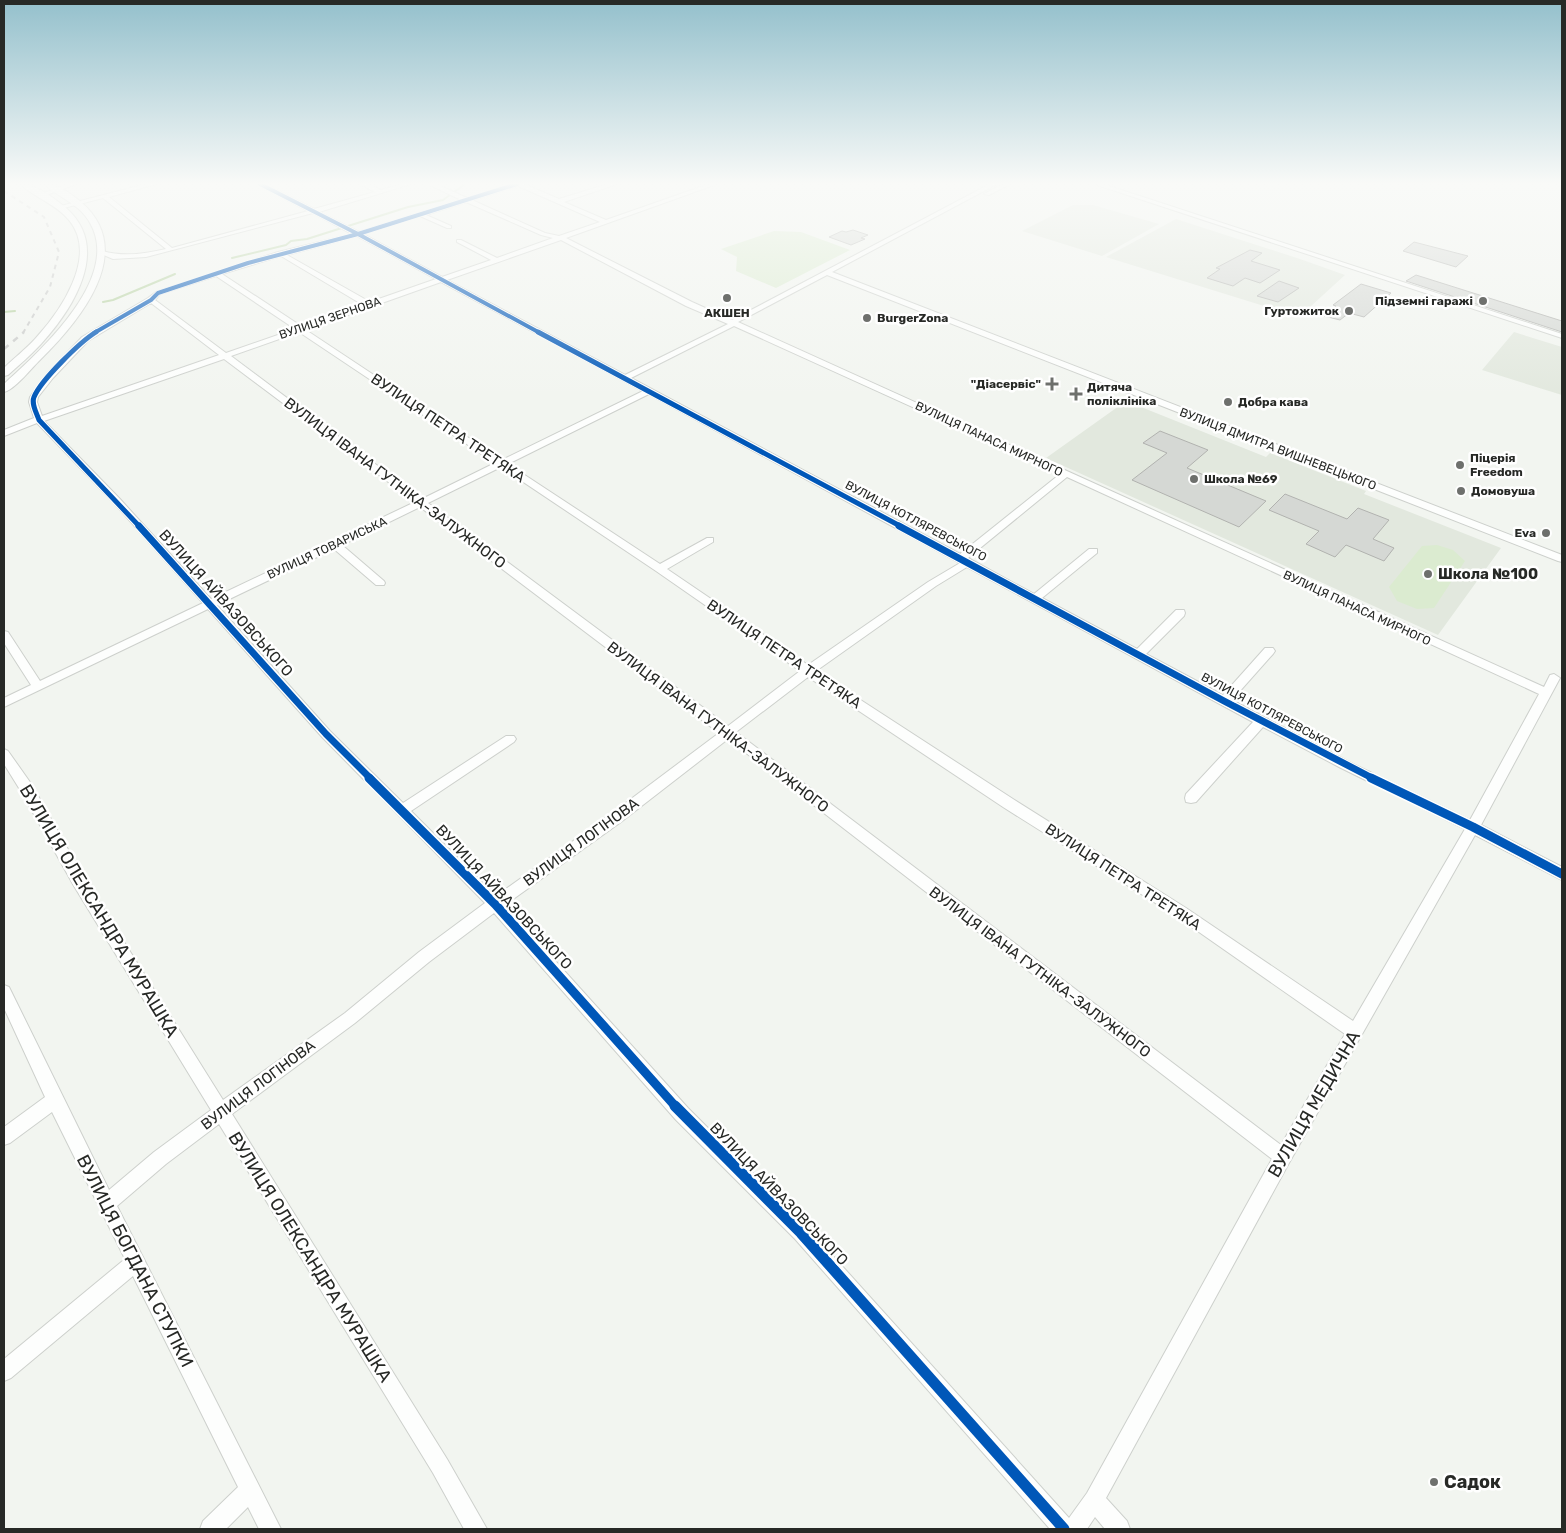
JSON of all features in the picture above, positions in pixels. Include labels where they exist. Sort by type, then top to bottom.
[{"type":"main road","points":[[4,373],[42,337],[67,302],[81,272],[83,256]]},
{"type":"main road","points":[[4,389],[59,337],[84,301],[98,271],[102,256]]},
{"type":"street","points":[[107,256],[135,256]]},
{"type":"street","points":[[39,420],[33,402],[34,397],[50,376],[85,339],[151,300],[164,290],[272,256]]},
{"type":"street","points":[[284,256],[369,305]]},
{"type":"street","name":"ВУЛИЦЯ КОТЛЯРЕВСЬКОГО","points":[[398,256],[965,560],[1224,702],[1345,765],[1473,827],[1562,874]]},
{"type":"street","points":[[487,256],[496,260]]},
{"type":"street","name":"ВУЛИЦЯ ЗЕРНОВА","points":[[4,433],[508,256]]},
{"type":"street","name":"ВУЛИЦЯ ПАНАСА МИРНОГО","points":[[595,256],[1065,474],[1546,693]]},
{"type":"street","points":[[736,321],[750,320],[827,276],[840,264],[856,256]]},
{"type":"street","points":[[836,275],[870,256]]},
{"type":"street","points":[[1316,256],[1562,336]]},
{"type":"street","points":[[840,264],[839,267],[841,268],[848,267]]},
{"type":"street","name":"ВУЛИЦЯ ПЕТРА ТРЕТЯКА","points":[[216,273],[301,328],[500,464],[660,569],[808,671],[1008,804],[1181,912],[1355,1032]]},
{"type":"street","name":"ВУЛИЦЯ ДМИТРА ВИШНЕВЕЦЬКОГО","points":[[827,276],[836,275],[1562,559]]},
{"type":"street","points":[[626,378],[786,294],[827,276]]},
{"type":"street","name":"ВУЛИЦЯ ІВАНА ГУТНІКА-ЗАЛУЖНОГО","points":[[151,300],[727,732],[1283,1157]]},
{"type":"street","name":"ВУЛИЦЯ ТОВАРИСЬКА","points":[[4,703],[421,503],[649,391]]},
{"type":"street","name":"ВУЛИЦЯ АЙВАЗОВСЬКОГО","points":[[39,420],[117,501],[326,734],[495,904],[682,1114],[801,1234],[1064,1529]]},
{"type":"street","name":"ВУЛИЦЯ ЛОГІНОВА","points":[[106,1204],[160,1158],[350,1018],[424,957],[616,818],[808,671],[965,560],[1065,474]]},
{"type":"street","points":[[660,569],[710,540]]},
{"type":"street","points":[[334,544],[380,582]]},
{"type":"street","points":[[1035,599],[1093,552]]},
{"type":"street","points":[[1138,655],[1180,613]]},
{"type":"street","points":[[4,635],[38,686]]},
{"type":"street","points":[[1224,702],[1269,651]]},
{"type":"street","name":"ВУЛИЦЯ МЕДИЧНА","points":[[1074,1529],[1094,1500],[1283,1157],[1473,827],[1554,678]]},
{"type":"street","points":[[1191,798],[1261,720]]},
{"type":"street","points":[[402,810],[510,739]]},
{"type":"street","name":"ВУЛИЦЯ ОЛЕКСАНДРА МУРАШКА","points":[[4,754],[27,789],[80,882],[220,1113],[440,1466],[476,1529]]},
{"type":"street","name":"ВУЛИЦЯ БОГДАНА СТУПКИ","points":[[4,992],[106,1204],[270,1529]]},
{"type":"street","points":[[4,1137],[55,1100]]},
{"type":"street","points":[[4,1371],[136,1262]]},
{"type":"street","points":[[211,1529],[250,1489]]},
{"type":"street","points":[[1094,1500],[1119,1529]]},
{"type":"shaded area","points":[[1289,256],[1345,275],[1299,317],[1106,257]]},
{"type":"shaded area","points":[[1514,332],[1562,347],[1562,395],[1482,370]]},
{"type":"shaded area","points":[[1126,401],[1266,457],[1270,453],[1366,491],[1364,494],[1501,548],[1438,635],[1046,458]]},
{"type":"green space","points":[[734,256],[839,256],[776,288],[736,271],[737,257]]},
{"type":"green space","name":"Школа №100","points":[[1437,545],[1453,550],[1465,561],[1434,608],[1417,609],[1397,601],[1389,587],[1422,546]]},
{"type":"building","points":[[1240,256],[1259,256],[1251,261],[1280,270],[1260,283],[1245,278],[1233,286],[1207,278],[1220,269],[1216,268]]},
{"type":"building","points":[[1418,256],[1468,256],[1456,267]]},
{"type":"building","name":"Підземні гаражі","points":[[1416,275],[1562,321],[1562,332],[1406,281]]},
{"type":"building","points":[[1279,281],[1299,288],[1278,302],[1257,296]]},
{"type":"building","points":[[1361,284],[1391,293],[1364,317],[1349,313],[1340,320],[1324,316],[1336,306],[1333,305]]},
{"type":"building","name":"Школа №69","points":[[1160,431],[1208,450],[1187,468],[1266,501],[1239,527],[1132,480],[1167,453],[1143,443]]},
{"type":"building","points":[[1285,494],[1347,519],[1358,508],[1389,520],[1373,539],[1394,548],[1384,561],[1346,545],[1335,557],[1306,544],[1319,531],[1269,510]]},
{"type":"waterway","points":[[232,258],[242,256]]},
{"type":"waterway","points":[[103,302],[113,300],[175,274]]},
{"type":"waterway","points":[[4,312],[15,311]]},
{"type":"railway","points":[[23,333],[50,287],[58,256]]},
{"type":"railway","points":[[4,349],[23,333]]},
{"type":"cycle path","points":[[276,256],[158,293],[151,300],[85,339],[50,376],[34,397],[33,402],[39,420],[117,501],[326,734],[495,904],[682,1114],[801,1233],[1064,1529]]},
{"type":"cycle path","points":[[397,256],[1224,701],[1345,765],[1473,827],[1562,874]]},
{"type":"place","name":"АКШЕН","points":[[727,298]]},
{"type":"place","name":"Підземні гаражі","points":[[1483,301]]},
{"type":"place","name":"Гуртожиток","points":[[1349,311]]},
{"type":"place","name":"BurgerZona","points":[[867,318]]},
{"type":"place","name":"\"Діасервіс\"","points":[[1052,384]]},
{"type":"place","name":"Дитяча поліклініка","points":[[1076,394]]},
{"type":"place","name":"Добра кава","points":[[1228,402]]},
{"type":"place","name":"Піцерія Freedom","points":[[1460,465]]},
{"type":"place","name":"Школа №69","points":[[1194,479]]},
{"type":"place","name":"Домовуша","points":[[1461,491]]},
{"type":"place","name":"Eva","points":[[1546,533]]},
{"type":"place","name":"Школа №100","points":[[1428,574]]},
{"type":"place","name":"Садок","points":[[1434,1482]]}]
